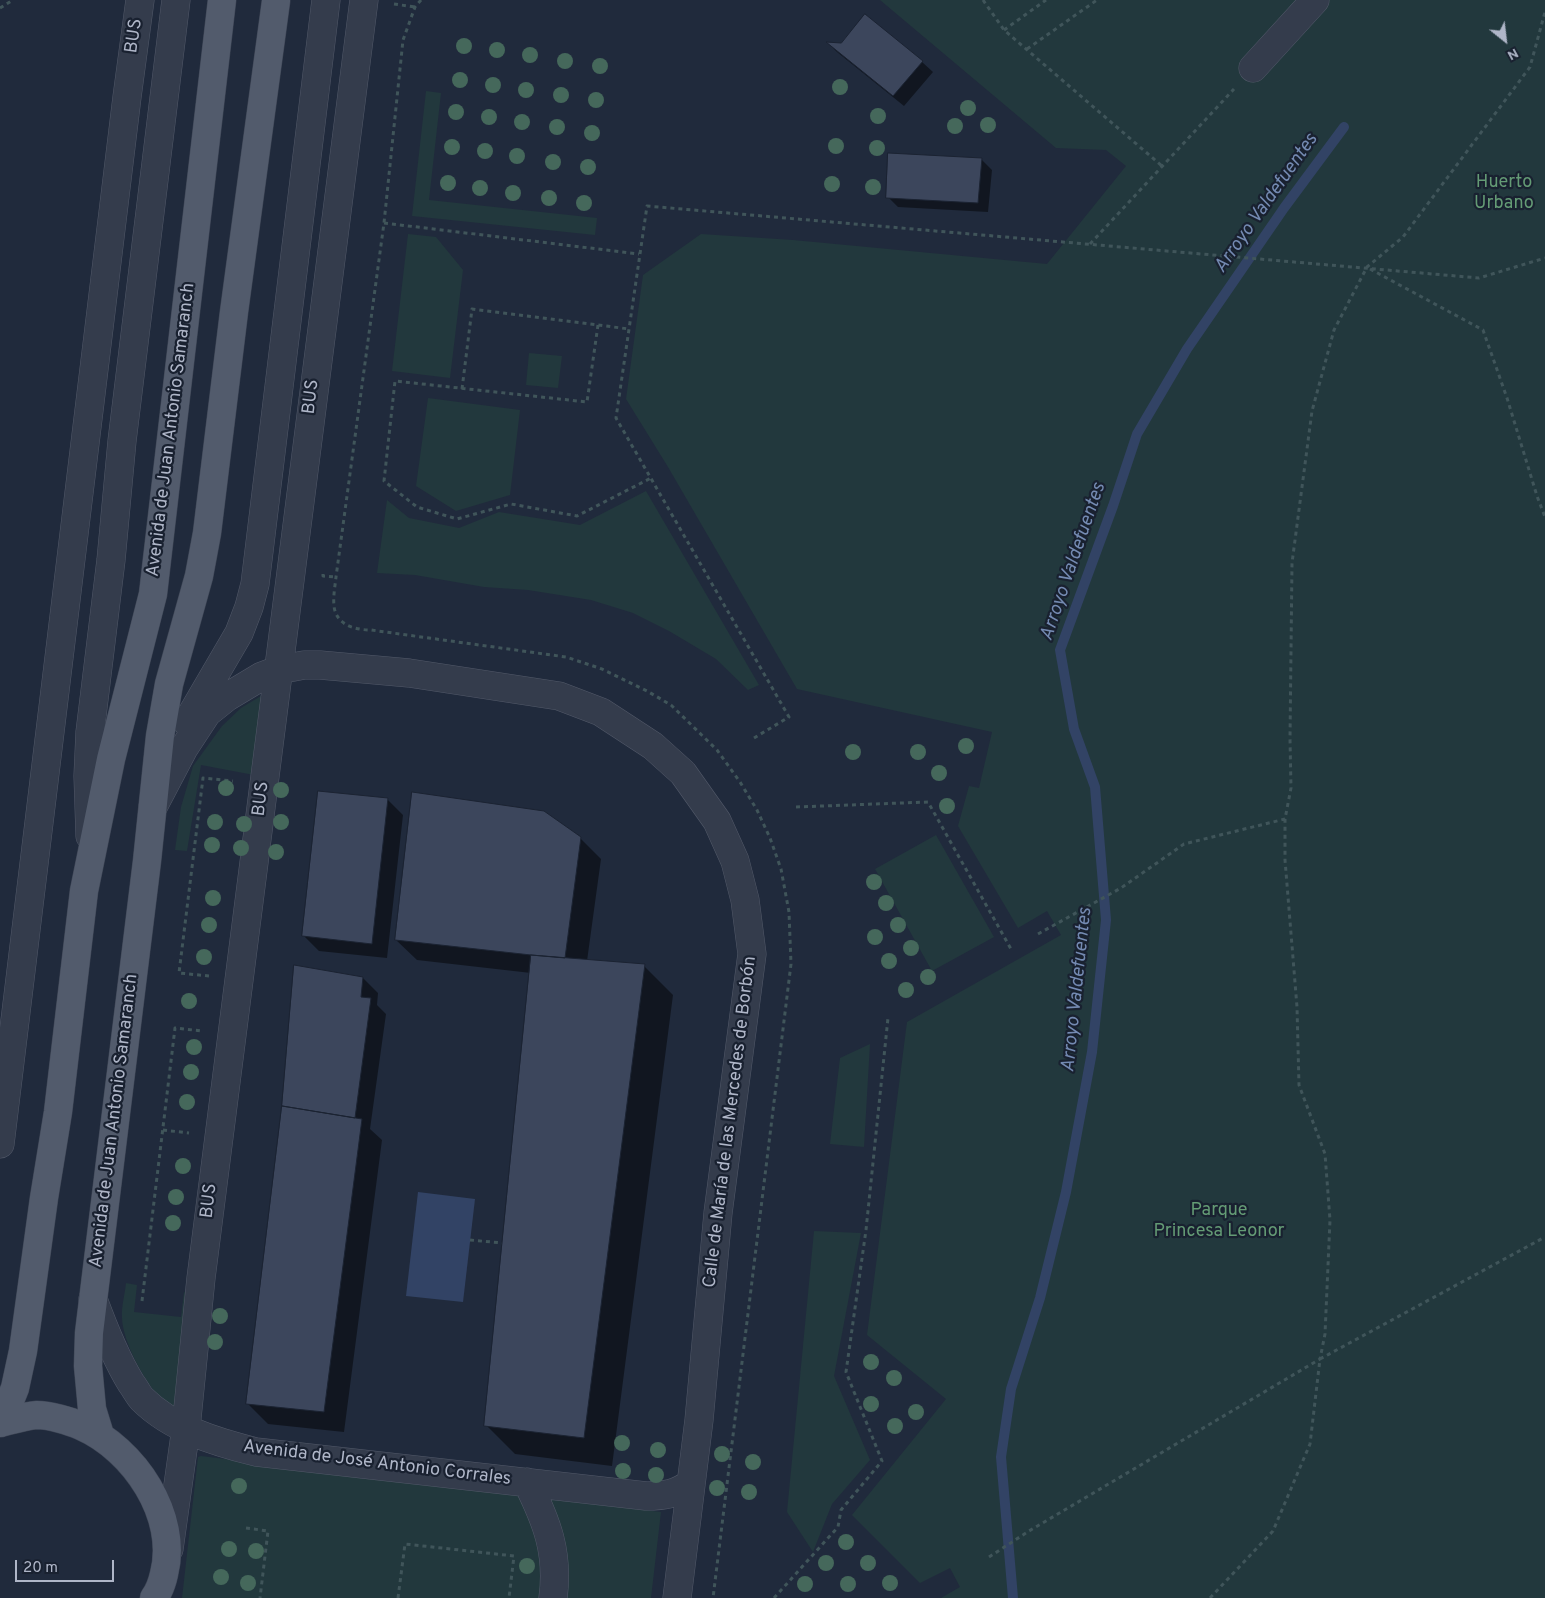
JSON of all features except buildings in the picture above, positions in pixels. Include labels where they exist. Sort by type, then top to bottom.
[{"type":"main road","name":"Avenida de Juan Antonio Samaranch","points":[[2,1416],[15,1388],[23,1351],[58,1112],[84,891],[111,759],[154,594],[222,0]]},
{"type":"main road","name":"Avenida de Juan Antonio Samaranch","points":[[100,1435],[92,1409],[88,1366],[94,1299],[160,736],[169,684],[199,576],[207,533],[235,303],[276,1]]},
{"type":"main road","points":[[2,1416],[38,1415],[81,1425],[100,1435],[120,1450],[149,1489],[164,1524],[168,1560],[159,1591],[154,1598]]},
{"type":"street","name":"BUS","points":[[0,1144],[125,107],[140,0]]},
{"type":"street","name":"Avenida de Juan Antonio Samaranch","points":[[91,855],[88,776],[90,732],[111,560],[123,431],[176,0]]},
{"type":"street","name":"Avenida de Juan Antonio Samaranch","points":[[153,807],[186,724],[239,633],[255,584],[326,0]]},
{"type":"street","name":"BUS","points":[[164,1598],[186,1428],[201,1278],[364,0]]},
{"type":"street","points":[[1253,68],[1315,0]]},
{"type":"street","name":"Calle de María de las Mercedes de Borbón","points":[[153,807],[184,748],[208,713],[227,697],[262,676],[278,670],[304,665],[320,665],[409,673],[559,696],[601,712],[652,746],[683,773],[717,821],[735,861],[745,900],[752,954],[718,1213],[699,1420],[677,1598]]},
{"type":"street","name":"Avenida de José Antonio Corrales","points":[[94,1299],[105,1334],[120,1365],[141,1398],[162,1416],[217,1442],[256,1452],[646,1496],[663,1496],[674,1493],[691,1483]]},
{"type":"street","name":"Avenida de José Antonio Corrales","points":[[527,1482],[541,1510],[554,1560],[552,1598]]},
{"type":"path","points":[[0,8],[13,0]]},
{"type":"path","points":[[371,630],[348,627],[342,622],[334,606],[336,577],[384,223],[403,40],[415,7],[421,0]]},
{"type":"path","points":[[984,0],[1004,30],[1162,166]]},
{"type":"path","points":[[1004,30],[1046,0]]},
{"type":"path","points":[[1027,50],[1096,0]]},
{"type":"path","points":[[1210,1598],[1273,1531],[1310,1444],[1320,1359],[1325,1334],[1330,1220],[1325,1154],[1299,1084],[1297,1007],[1284,860],[1286,819],[1291,788],[1292,563],[1312,411],[1334,330],[1367,268],[1403,237],[1530,67],[1545,12]]},
{"type":"path","points":[[1090,244],[1253,68]]},
{"type":"path","points":[[754,738],[789,717],[616,418],[647,206],[1480,278],[1545,258]]},
{"type":"path","points":[[384,223],[639,254]]},
{"type":"path","points":[[1367,268],[1482,330],[1507,398],[1545,517]]},
{"type":"path","points":[[462,388],[472,308],[629,329]]},
{"type":"path","points":[[598,325],[587,402],[395,381],[384,480],[417,507],[457,519],[511,504],[577,516],[651,478]]},
{"type":"path","points":[[203,778],[179,973],[212,977]]},
{"type":"path","points":[[796,807],[928,802],[1011,949]]},
{"type":"path","points":[[1038,934],[1121,888],[1184,844],[1286,819]]},
{"type":"path","points":[[714,1598],[791,964]]},
{"type":"path","points":[[774,1598],[838,1527],[841,1510],[882,1461],[846,1372],[866,1230],[888,1018]]},
{"type":"path","points":[[142,1301],[175,1028],[205,1031]]},
{"type":"path","points":[[988,1557],[1320,1359],[1545,1237]]},
{"type":"path","points":[[470,1240],[502,1243]]},
{"type":"path","points":[[246,1528],[268,1531],[260,1598]]},
{"type":"path","points":[[398,1598],[405,1544],[514,1556],[509,1598]]},
{"type":"green space","name":"Parque Princesa Leonor","points":[[880,0],[1545,0],[1545,1598],[941,1598],[960,1587],[950,1568],[920,1583],[852,1515],[946,1399],[867,1335],[907,1022],[1061,935],[1047,911],[1018,928],[958,826],[969,786],[979,788],[992,732],[797,689],[668,467],[626,399],[643,275],[701,234],[793,240],[1047,264],[1126,166],[1106,150],[1056,148]]},
{"type":"green space","points":[[426,91],[441,93],[429,200],[597,218],[595,235],[412,216]]},
{"type":"green space","points":[[408,234],[436,237],[463,270],[450,378],[392,371]]},
{"type":"green space","points":[[529,353],[562,356],[558,388],[526,385]]},
{"type":"green space","points":[[428,398],[520,410],[510,495],[456,511],[416,486]]},
{"type":"green space","points":[[646,491],[759,685],[748,690],[716,659],[669,631],[633,613],[591,600],[528,590],[484,587],[415,575],[377,573],[387,500],[409,518],[459,528],[499,512],[580,525]]},
{"type":"green space","points":[[266,693],[254,775],[201,765],[187,851],[175,850],[181,807],[193,766],[222,726],[241,708]]},
{"type":"green space","points":[[936,835],[994,937],[932,971],[875,869]]},
{"type":"green space","points":[[870,1044],[864,1147],[830,1144],[840,1058]]},
{"type":"green space","points":[[814,1231],[861,1233],[834,1376],[870,1460],[832,1504],[813,1552],[787,1512]]},
{"type":"green space","points":[[126,1283],[137,1285],[134,1312],[181,1317],[184,1292],[191,1293],[176,1411],[162,1400],[152,1388],[140,1370],[126,1338],[122,1318]]},
{"type":"green space","points":[[198,1457],[661,1512],[651,1598],[182,1598]]},
{"type":"water","points":[[418,1192],[475,1199],[463,1302],[406,1296]]},
{"type":"waterway","name":"Arroyo Valdefuentes","points":[[1013,1598],[1001,1457],[1011,1389],[1040,1298],[1066,1192],[1092,1052],[1106,920],[1095,787],[1074,729],[1060,650],[1113,506],[1137,434],[1187,349],[1284,208],[1344,127]]},
{"type":"park label","name":"Huerto Urbano","points":[[1504,193]]}]
